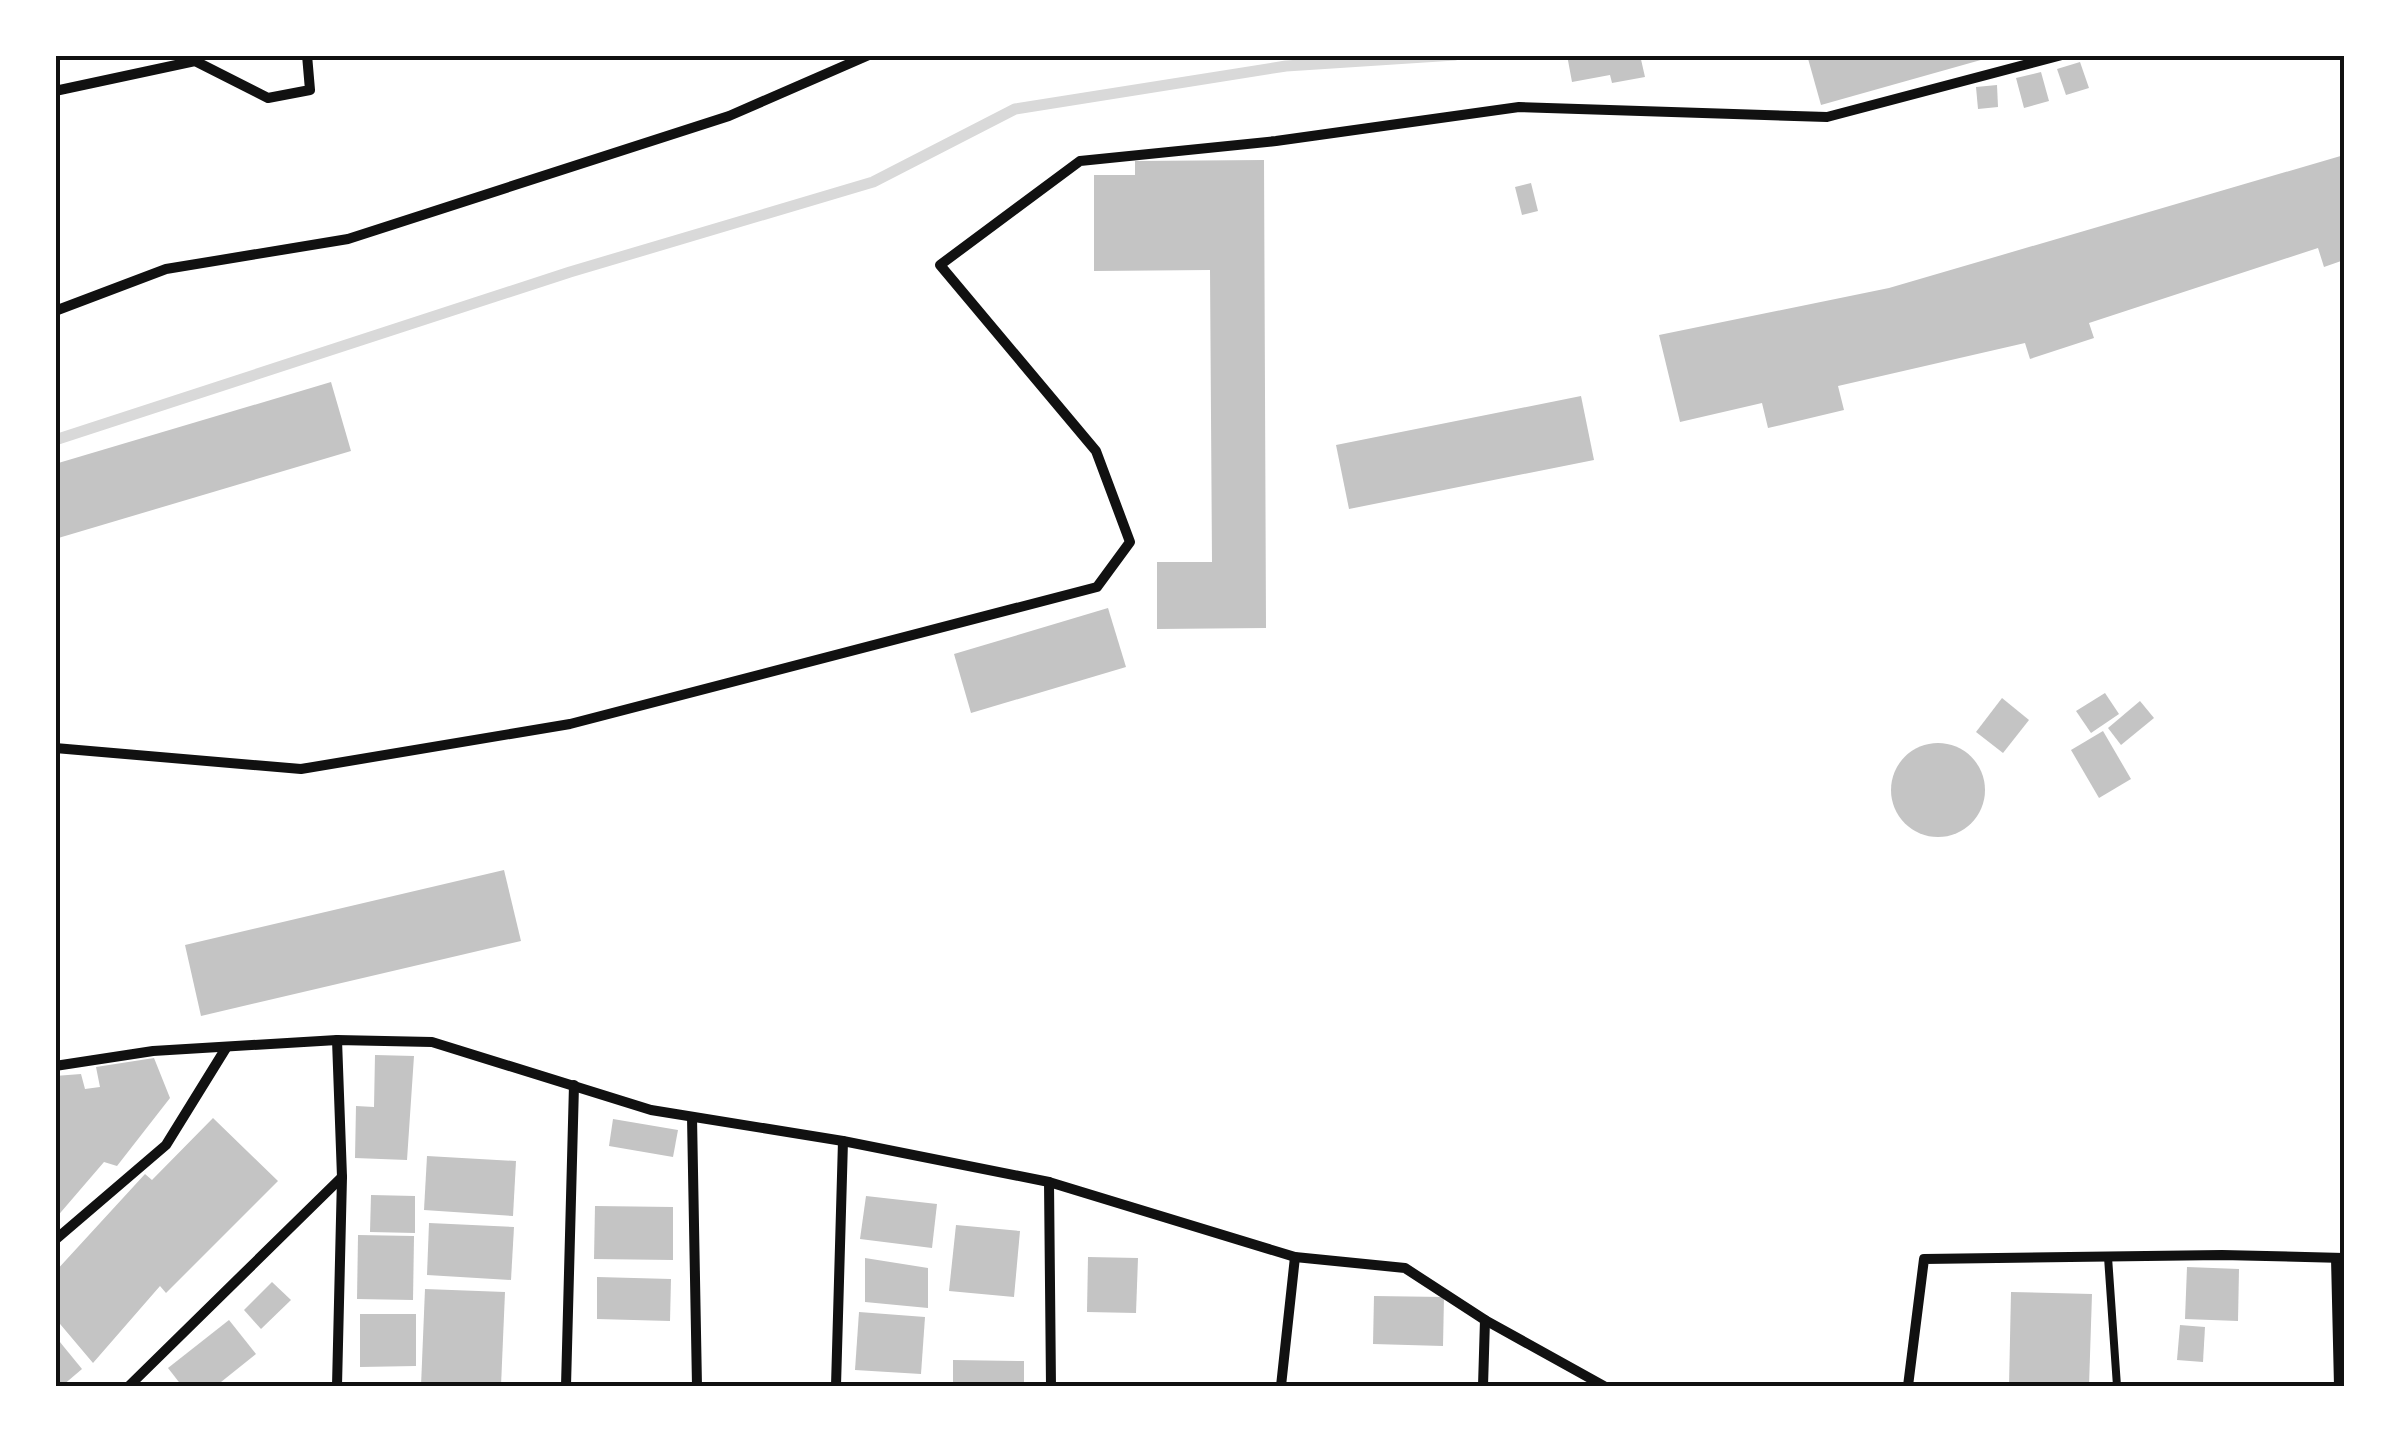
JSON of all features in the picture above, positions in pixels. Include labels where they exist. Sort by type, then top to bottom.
[{"type":"street","points":[[55,91],[196,61],[268,98],[310,90],[307,55]]},
{"type":"street","points":[[55,311],[166,268],[348,239],[729,116],[869,55]]},
{"type":"street","points":[[55,748],[301,769],[570,724],[1097,588],[1130,542],[1096,451],[940,264],[1080,161],[1276,141],[1518,108],[1827,118],[2062,55]]},
{"type":"street","points":[[336,1386],[342,1177],[338,1040]]},
{"type":"street","points":[[55,1066],[153,1050],[338,1040],[432,1042],[651,1110],[844,1141],[1050,1182],[1296,1257],[1405,1268],[1485,1320],[1604,1386]]},
{"type":"street","points":[[55,1240],[166,1145],[226,1048]]},
{"type":"street","points":[[566,1386],[574,1086]]},
{"type":"street","points":[[692,1118],[697,1386]]},
{"type":"street","points":[[836,1386],[844,1141]]},
{"type":"street","points":[[129,1386],[342,1177]]},
{"type":"street","points":[[1050,1182],[1051,1386]]},
{"type":"street","points":[[1281,1386],[1296,1257]]},
{"type":"street","points":[[1908,1386],[1924,1258],[2108,1257],[2340,1258],[2339,1386]]},
{"type":"street","points":[[1482,1386],[1485,1320]]},
{"type":"lane","points":[[2108,1257],[2117,1386]]},
{"type":"building","points":[[1567,55],[1640,55],[1645,77],[1612,83],[1610,75],[1572,82]]},
{"type":"building","points":[[1807,55],[1995,55],[1995,56],[1821,105]]},
{"type":"building","points":[[2080,62],[2089,88],[2066,95],[2057,69]]},
{"type":"building","points":[[2041,72],[2049,101],[2024,108],[2016,78]]},
{"type":"building","points":[[1997,85],[1998,107],[1978,109],[1976,87]]},
{"type":"building","points":[[2344,155],[2344,260],[2324,267],[2318,248],[2089,323],[2094,338],[2030,359],[2025,343],[1838,386],[1844,410],[1768,428],[1762,403],[1680,422],[1659,335],[1889,288]]},
{"type":"building","points":[[1264,160],[1266,628],[1157,629],[1157,562],[1212,562],[1210,270],[1094,271],[1094,175],[1135,175],[1135,161]]},
{"type":"building","points":[[1531,183],[1538,211],[1522,215],[1515,187]]},
{"type":"building","points":[[331,382],[351,451],[55,539],[55,464]]},
{"type":"building","points":[[1581,396],[1594,460],[1349,509],[1336,445]]},
{"type":"building","points":[[1108,608],[1126,667],[971,713],[954,654]]},
{"type":"building","points":[[2105,693],[2119,714],[2091,733],[2076,711]]},
{"type":"building","points":[[2002,698],[2029,720],[2003,753],[1976,732]]},
{"type":"building","points":[[2140,701],[2154,718],[2121,745],[2108,728]]},
{"type":"building","points":[[2103,731],[2131,779],[2099,798],[2071,750]]},
{"type":"building","points":[[1929,743],[1947,743],[1972,756],[1982,772],[1982,808],[1972,824],[1947,837],[1929,837],[1904,824],[1891,799],[1891,781],[1904,756]]},
{"type":"building","points":[[504,870],[521,941],[201,1016],[185,945]]},
{"type":"building","points":[[375,1055],[414,1056],[407,1160],[355,1158],[356,1106],[374,1107]]},
{"type":"building","points":[[154,1058],[170,1098],[117,1166],[104,1162],[55,1219],[55,1076],[81,1074],[85,1089],[100,1087],[96,1067]]},
{"type":"building","points":[[213,1118],[278,1181],[166,1293],[160,1286],[93,1363],[55,1318],[55,1272],[145,1174],[152,1180]]},
{"type":"building","points":[[613,1119],[678,1130],[673,1157],[609,1146]]},
{"type":"building","points":[[427,1156],[516,1161],[513,1216],[424,1210]]},
{"type":"building","points":[[371,1195],[415,1196],[415,1233],[370,1232]]},
{"type":"building","points":[[866,1196],[937,1204],[932,1248],[860,1239]]},
{"type":"building","points":[[595,1206],[673,1207],[673,1260],[594,1259]]},
{"type":"building","points":[[429,1223],[514,1227],[511,1280],[427,1275]]},
{"type":"building","points":[[956,1225],[1020,1231],[1014,1297],[949,1291]]},
{"type":"building","points":[[358,1235],[414,1236],[413,1300],[357,1299]]},
{"type":"building","points":[[1088,1257],[1138,1258],[1136,1313],[1087,1312]]},
{"type":"building","points":[[865,1258],[928,1268],[928,1308],[865,1302]]},
{"type":"building","points":[[2187,1267],[2239,1269],[2238,1321],[2185,1319]]},
{"type":"building","points":[[597,1277],[671,1279],[670,1321],[597,1319]]},
{"type":"building","points":[[272,1282],[291,1300],[261,1329],[244,1310]]},
{"type":"building","points":[[425,1289],[505,1292],[501,1386],[421,1386]]},
{"type":"building","points":[[2011,1292],[2092,1294],[2089,1386],[2009,1386]]},
{"type":"building","points":[[1374,1296],[1444,1297],[1443,1346],[1373,1344]]},
{"type":"building","points":[[859,1312],[925,1317],[921,1374],[855,1370]]},
{"type":"building","points":[[360,1314],[416,1314],[416,1366],[360,1367]]},
{"type":"building","points":[[229,1320],[256,1354],[216,1386],[182,1386],[168,1368]]},
{"type":"building","points":[[2180,1325],[2205,1327],[2203,1362],[2177,1360]]},
{"type":"building","points":[[55,1336],[82,1369],[62,1386],[55,1386]]},
{"type":"building","points":[[953,1360],[1024,1361],[1024,1386],[953,1386]]},
{"type":"waterway","points":[[55,440],[570,272],[873,182],[1015,109],[1286,66],[1455,55]]}]
